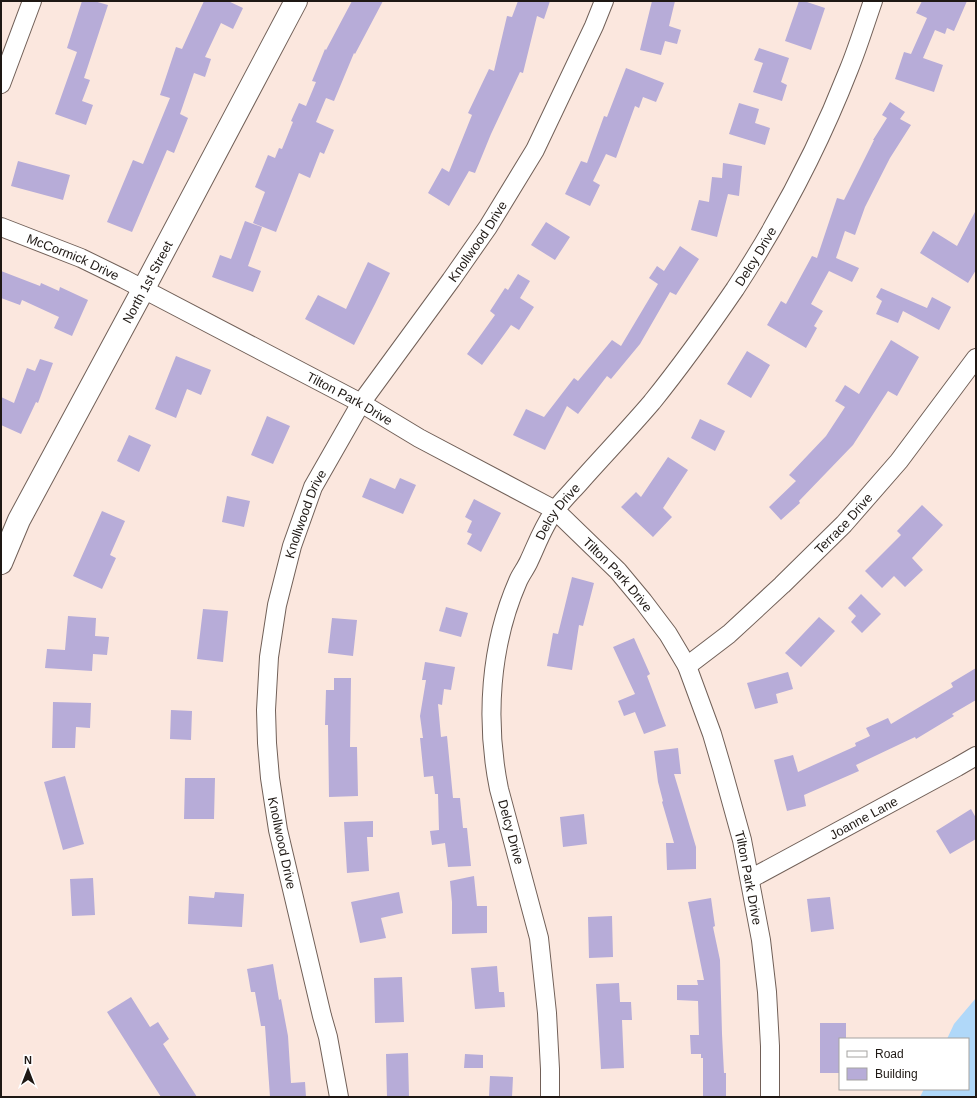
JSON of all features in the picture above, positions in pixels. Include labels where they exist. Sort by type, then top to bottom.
[{"type":"street","points":[[1,84],[32,1]]},
{"type":"street","name":"North 1st Street","points":[[1,563],[19,520],[296,1]]},
{"type":"street","name":"Knollwood Drive","points":[[339,1097],[328,1037],[274,811],[266,743],[266,710],[269,657],[276,612],[292,546],[313,487],[361,403],[488,227],[531,156],[594,26],[604,1]]},
{"type":"street","name":"Delcy Drive","points":[[550,1097],[547,1013],[539,938],[498,782],[492,742],[491,709],[496,662],[506,617],[518,581],[538,539],[555,510],[652,402],[735,288],[786,204],[822,132],[850,68],[873,1]]},
{"type":"street","name":"McCormick Drive","points":[[1,227],[81,258],[143,290]]},
{"type":"street","name":"Tilton Park Drive","points":[[143,290],[361,403],[419,438],[555,510],[605,558],[643,600],[668,634],[687,666],[712,734],[742,840],[761,940],[767,992],[770,1046],[770,1097]]},
{"type":"street","name":"Terrace Drive","points":[[687,666],[729,634],[782,585],[844,524],[899,461],[976,358]]},
{"type":"street","name":"Joanne Lane","points":[[750,879],[976,756]]},
{"type":"water","points":[[976,998],[976,1097],[920,1097],[924,1090],[969,1090],[969,1038],[947,1038],[954,1024]]},
{"type":"building","points":[[82,1],[94,1],[108,5],[84,78],[90,80],[82,101],[93,105],[86,125],[55,114],[77,52],[67,48]]},
{"type":"building","points":[[204,1],[228,1],[243,8],[233,29],[221,23],[205,57],[211,59],[205,77],[194,73],[180,114],[188,118],[174,153],[167,150],[132,232],[107,222],[133,160],[143,164],[170,98],[160,95],[176,47],[182,49]]},
{"type":"building","points":[[352,1],[383,1],[355,54],[354,53],[334,101],[326,98],[316,122],[334,130],[324,154],[320,152],[310,178],[299,173],[276,232],[253,223],[265,192],[255,187],[268,155],[275,158],[279,148],[282,149],[293,122],[291,121],[299,103],[306,106],[316,82],[312,81],[325,49],[326,50]]},
{"type":"building","points":[[518,1],[550,1],[544,19],[537,16],[523,73],[520,72],[491,134],[475,173],[469,171],[449,206],[428,193],[442,168],[449,172],[472,115],[468,113],[489,69],[494,71],[507,16],[512,17]]},
{"type":"building","points":[[652,1],[675,1],[669,26],[681,30],[677,44],[665,41],[661,55],[640,50]]},
{"type":"building","points":[[799,1],[804,1],[825,8],[811,50],[785,41]]},
{"type":"building","points":[[922,1],[967,1],[954,31],[947,28],[945,34],[935,30],[923,58],[943,65],[934,92],[895,79],[904,52],[911,54],[927,18],[916,13]]},
{"type":"building","points":[[759,48],[789,58],[781,82],[787,85],[782,101],[753,92],[763,63],[754,60]]},
{"type":"building","points":[[626,68],[664,83],[656,102],[643,97],[639,108],[635,106],[616,158],[606,154],[593,181],[600,185],[590,206],[565,194],[581,161],[587,163],[604,116],[607,117]]},
{"type":"building","points":[[890,102],[905,112],[900,119],[911,125],[890,158],[865,207],[855,235],[845,231],[836,258],[859,268],[852,282],[829,271],[811,304],[823,311],[814,326],[817,328],[806,348],[767,325],[781,301],[786,304],[812,256],[817,258],[837,198],[844,200],[873,140],[887,118],[882,115]]},
{"type":"building","points":[[739,103],[759,109],[755,123],[770,128],[765,145],[729,134]]},
{"type":"building","points":[[18,161],[70,175],[63,200],[11,186]]},
{"type":"building","points":[[723,163],[742,166],[739,196],[728,194],[717,237],[691,230],[699,200],[709,202],[712,177],[722,178]]},
{"type":"building","points":[[976,210],[976,270],[968,283],[920,253],[933,231],[957,246]]},
{"type":"building","points":[[245,221],[262,227],[248,266],[261,271],[253,292],[212,277],[220,255],[231,259]]},
{"type":"building","points":[[546,222],[570,237],[555,260],[531,245]]},
{"type":"building","points":[[680,246],[699,259],[676,295],[670,292],[640,344],[611,379],[607,376],[578,414],[567,406],[545,450],[513,435],[526,409],[544,417],[574,378],[578,381],[612,340],[621,346],[658,284],[649,278],[657,266],[664,271]]},
{"type":"building","points":[[368,262],[390,273],[354,345],[305,319],[318,295],[346,309]]},
{"type":"building","points":[[1,271],[40,286],[41,283],[59,291],[60,287],[88,300],[72,336],[54,328],[59,317],[22,300],[20,305],[1,298]]},
{"type":"building","points":[[518,274],[530,281],[520,298],[534,307],[519,330],[511,325],[482,365],[467,354],[495,315],[490,311],[505,288],[508,290]]},
{"type":"building","points":[[881,288],[927,308],[932,297],[951,307],[939,330],[903,311],[898,323],[876,314],[882,301],[876,297]]},
{"type":"building","points":[[891,340],[919,357],[897,396],[888,391],[853,445],[799,501],[800,503],[781,520],[769,507],[796,481],[789,475],[826,436],[845,407],[835,401],[845,385],[859,394]]},
{"type":"building","points":[[747,351],[770,365],[751,398],[727,384]]},
{"type":"building","points":[[176,356],[211,370],[201,395],[187,389],[176,418],[155,409]]},
{"type":"building","points":[[40,359],[53,363],[38,403],[36,402],[21,434],[1,425],[1,397],[14,403],[27,368],[35,371]]},
{"type":"building","points":[[267,416],[290,426],[273,464],[251,455]]},
{"type":"building","points":[[700,419],[725,431],[715,451],[691,438]]},
{"type":"building","points":[[129,435],[151,445],[139,472],[117,461]]},
{"type":"building","points":[[668,457],[688,470],[663,508],[672,517],[653,537],[621,507],[636,492],[641,497]]},
{"type":"building","points":[[370,478],[395,489],[400,478],[416,485],[403,514],[362,497]]},
{"type":"building","points":[[227,496],[250,501],[244,527],[222,522]]},
{"type":"building","points":[[474,499],[501,513],[481,552],[467,544],[472,534],[467,532],[472,521],[465,517]]},
{"type":"building","points":[[922,505],[943,525],[912,558],[923,570],[905,587],[894,576],[882,588],[865,571],[901,535],[897,531]]},
{"type":"building","points":[[102,511],[125,521],[110,555],[116,558],[102,589],[73,576]]},
{"type":"building","points":[[572,577],[594,583],[583,626],[579,625],[572,670],[547,666],[553,633],[558,634]]},
{"type":"building","points":[[861,594],[881,614],[862,633],[851,622],[856,616],[848,608]]},
{"type":"building","points":[[446,607],[468,613],[461,637],[439,631]]},
{"type":"building","points":[[203,609],[228,611],[223,662],[197,659]]},
{"type":"building","points":[[68,616],[96,618],[95,636],[109,637],[107,655],[93,654],[92,671],[45,668],[47,649],[65,650]]},
{"type":"building","points":[[819,617],[835,631],[801,667],[785,653]]},
{"type":"building","points":[[332,618],[357,620],[353,656],[328,653]]},
{"type":"building","points":[[634,638],[650,674],[647,676],[666,726],[644,734],[635,712],[624,716],[618,701],[635,694],[613,647]]},
{"type":"building","points":[[425,662],[455,667],[451,690],[444,689],[442,705],[438,704],[441,737],[447,736],[453,798],[460,798],[463,828],[467,828],[471,866],[448,867],[445,843],[432,845],[430,831],[439,830],[438,794],[435,794],[433,776],[424,777],[420,738],[423,738],[420,716],[426,680],[422,680]]},
{"type":"building","points":[[976,668],[976,700],[952,714],[954,716],[916,739],[915,737],[856,765],[859,771],[804,795],[806,806],[787,811],[774,760],[793,755],[798,772],[856,746],[855,743],[870,736],[866,728],[888,718],[891,724],[953,687],[951,683]]},
{"type":"building","points":[[788,672],[793,689],[776,694],[778,703],[755,709],[747,683]]},
{"type":"building","points":[[334,678],[351,678],[350,747],[357,747],[358,796],[329,797],[328,725],[325,725],[326,690],[334,690]]},
{"type":"building","points":[[53,702],[91,703],[90,728],[76,727],[75,748],[52,748]]},
{"type":"building","points":[[171,710],[192,711],[191,740],[170,739]]},
{"type":"building","points":[[678,748],[681,774],[674,774],[696,847],[696,869],[667,870],[666,843],[674,843],[662,802],[654,751]]},
{"type":"building","points":[[65,776],[84,844],[63,850],[44,782]]},
{"type":"building","points":[[185,778],[215,778],[214,819],[184,819]]},
{"type":"building","points":[[971,809],[976,818],[976,839],[950,854],[936,831]]},
{"type":"building","points":[[584,814],[587,844],[563,847],[560,817]]},
{"type":"building","points":[[373,821],[373,837],[367,837],[369,871],[347,873],[344,822]]},
{"type":"building","points":[[474,876],[477,906],[487,906],[487,933],[452,934],[452,902],[450,881]]},
{"type":"building","points":[[93,878],[95,915],[72,916],[70,879]]},
{"type":"building","points":[[215,892],[244,894],[242,927],[188,924],[189,896],[214,898]]},
{"type":"building","points":[[399,892],[403,913],[381,918],[386,938],[360,943],[351,902]]},
{"type":"building","points":[[830,897],[834,929],[811,932],[807,899]]},
{"type":"building","points":[[711,898],[715,926],[713,927],[720,960],[722,1034],[724,1073],[726,1073],[726,1097],[703,1097],[703,1058],[701,1058],[701,1054],[691,1054],[690,1035],[699,1035],[698,1001],[677,1000],[677,985],[698,985],[697,980],[704,980],[688,902]]},
{"type":"building","points":[[612,916],[613,957],[589,958],[588,917]]},
{"type":"building","points":[[273,964],[279,1000],[281,999],[288,1036],[291,1083],[305,1082],[306,1097],[270,1097],[265,1026],[261,1026],[255,992],[251,992],[247,969]]},
{"type":"building","points":[[497,966],[499,992],[504,992],[505,1007],[475,1009],[471,968]]},
{"type":"building","points":[[402,977],[404,1022],[375,1023],[374,978]]},
{"type":"building","points":[[619,983],[620,1002],[631,1002],[632,1020],[622,1020],[624,1068],[601,1069],[596,984]]},
{"type":"building","points":[[131,997],[150,1027],[158,1022],[169,1039],[163,1044],[197,1097],[161,1097],[107,1012]]},
{"type":"building","points":[[820,1023],[846,1023],[846,1038],[839,1038],[839,1073],[820,1073]]},
{"type":"building","points":[[408,1053],[409,1097],[387,1097],[386,1054]]},
{"type":"building","points":[[465,1054],[483,1055],[483,1068],[464,1068]]},
{"type":"building","points":[[490,1076],[513,1077],[512,1097],[489,1097]]}]
